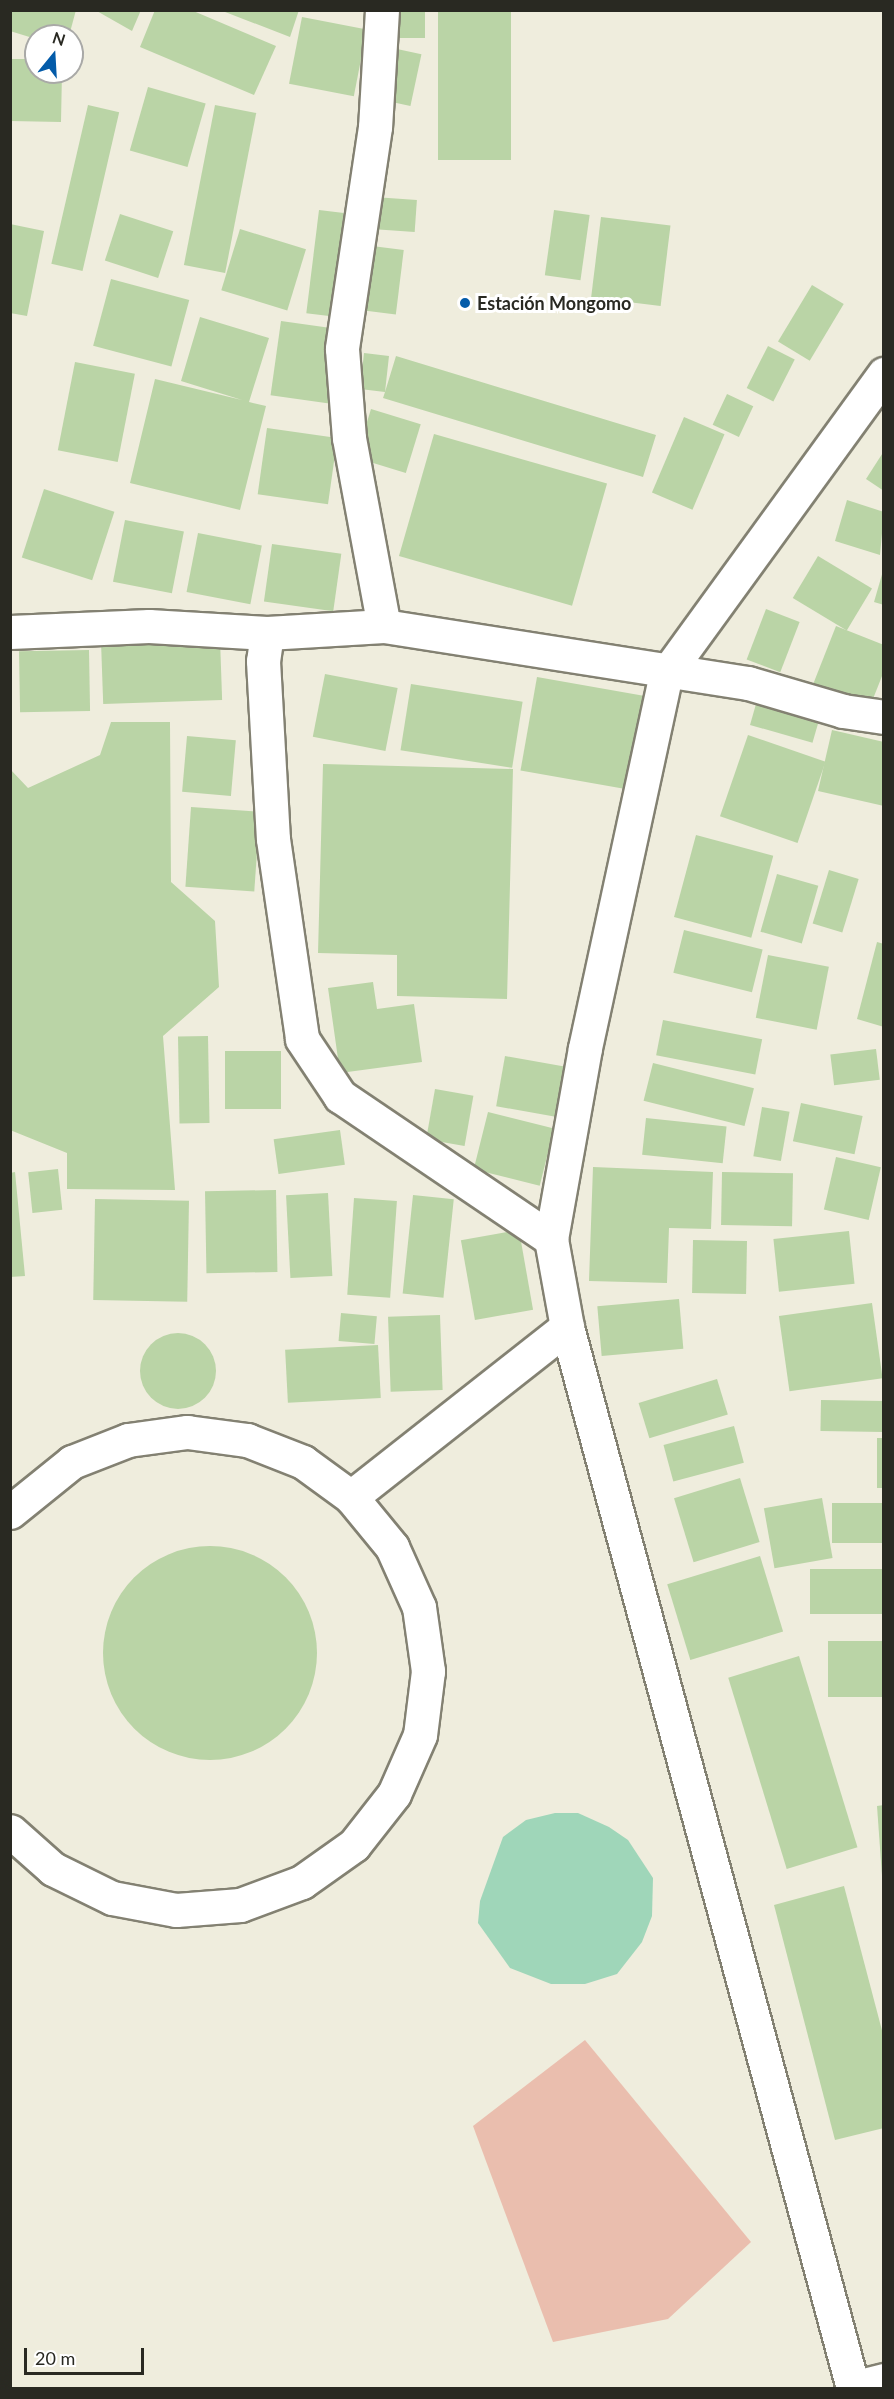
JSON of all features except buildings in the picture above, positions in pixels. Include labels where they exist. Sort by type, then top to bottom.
[{"type":"street","points":[[382,10],[375,127],[342,349],[349,438],[384,626]]},
{"type":"street","points":[[880,387],[666,674],[585,1048],[551,1239],[567,1327],[852,2388],[884,2380]]},
{"type":"street","points":[[10,632],[149,626],[267,633],[384,626],[666,674],[748,683],[843,711],[884,717]]},
{"type":"street","points":[[267,633],[263,661],[273,839],[302,1039],[340,1096],[551,1239]]},
{"type":"street","points":[[351,1497],[567,1327]]},
{"type":"street","points":[[10,1512],[72,1462],[128,1440],[187,1432],[247,1440],[303,1462],[351,1497],[393,1547],[414,1597],[428,1671],[420,1735],[394,1794],[354,1845],[302,1882],[271,1894],[240,1905],[176,1910],[112,1898],[53,1869],[10,1831]]},
{"type":"shaded area","points":[[555,1813],[578,1813],[609,1827],[628,1840],[653,1878],[652,1916],[642,1942],[617,1974],[585,1984],[551,1984],[510,1968],[478,1923],[480,1901],[503,1837],[526,1820]]},
{"type":"shaded area","points":[[585,2040],[751,2242],[668,2319],[553,2342],[473,2126]]},
{"type":"place","name":"Estación Mongomo","points":[[465,303]]}]
